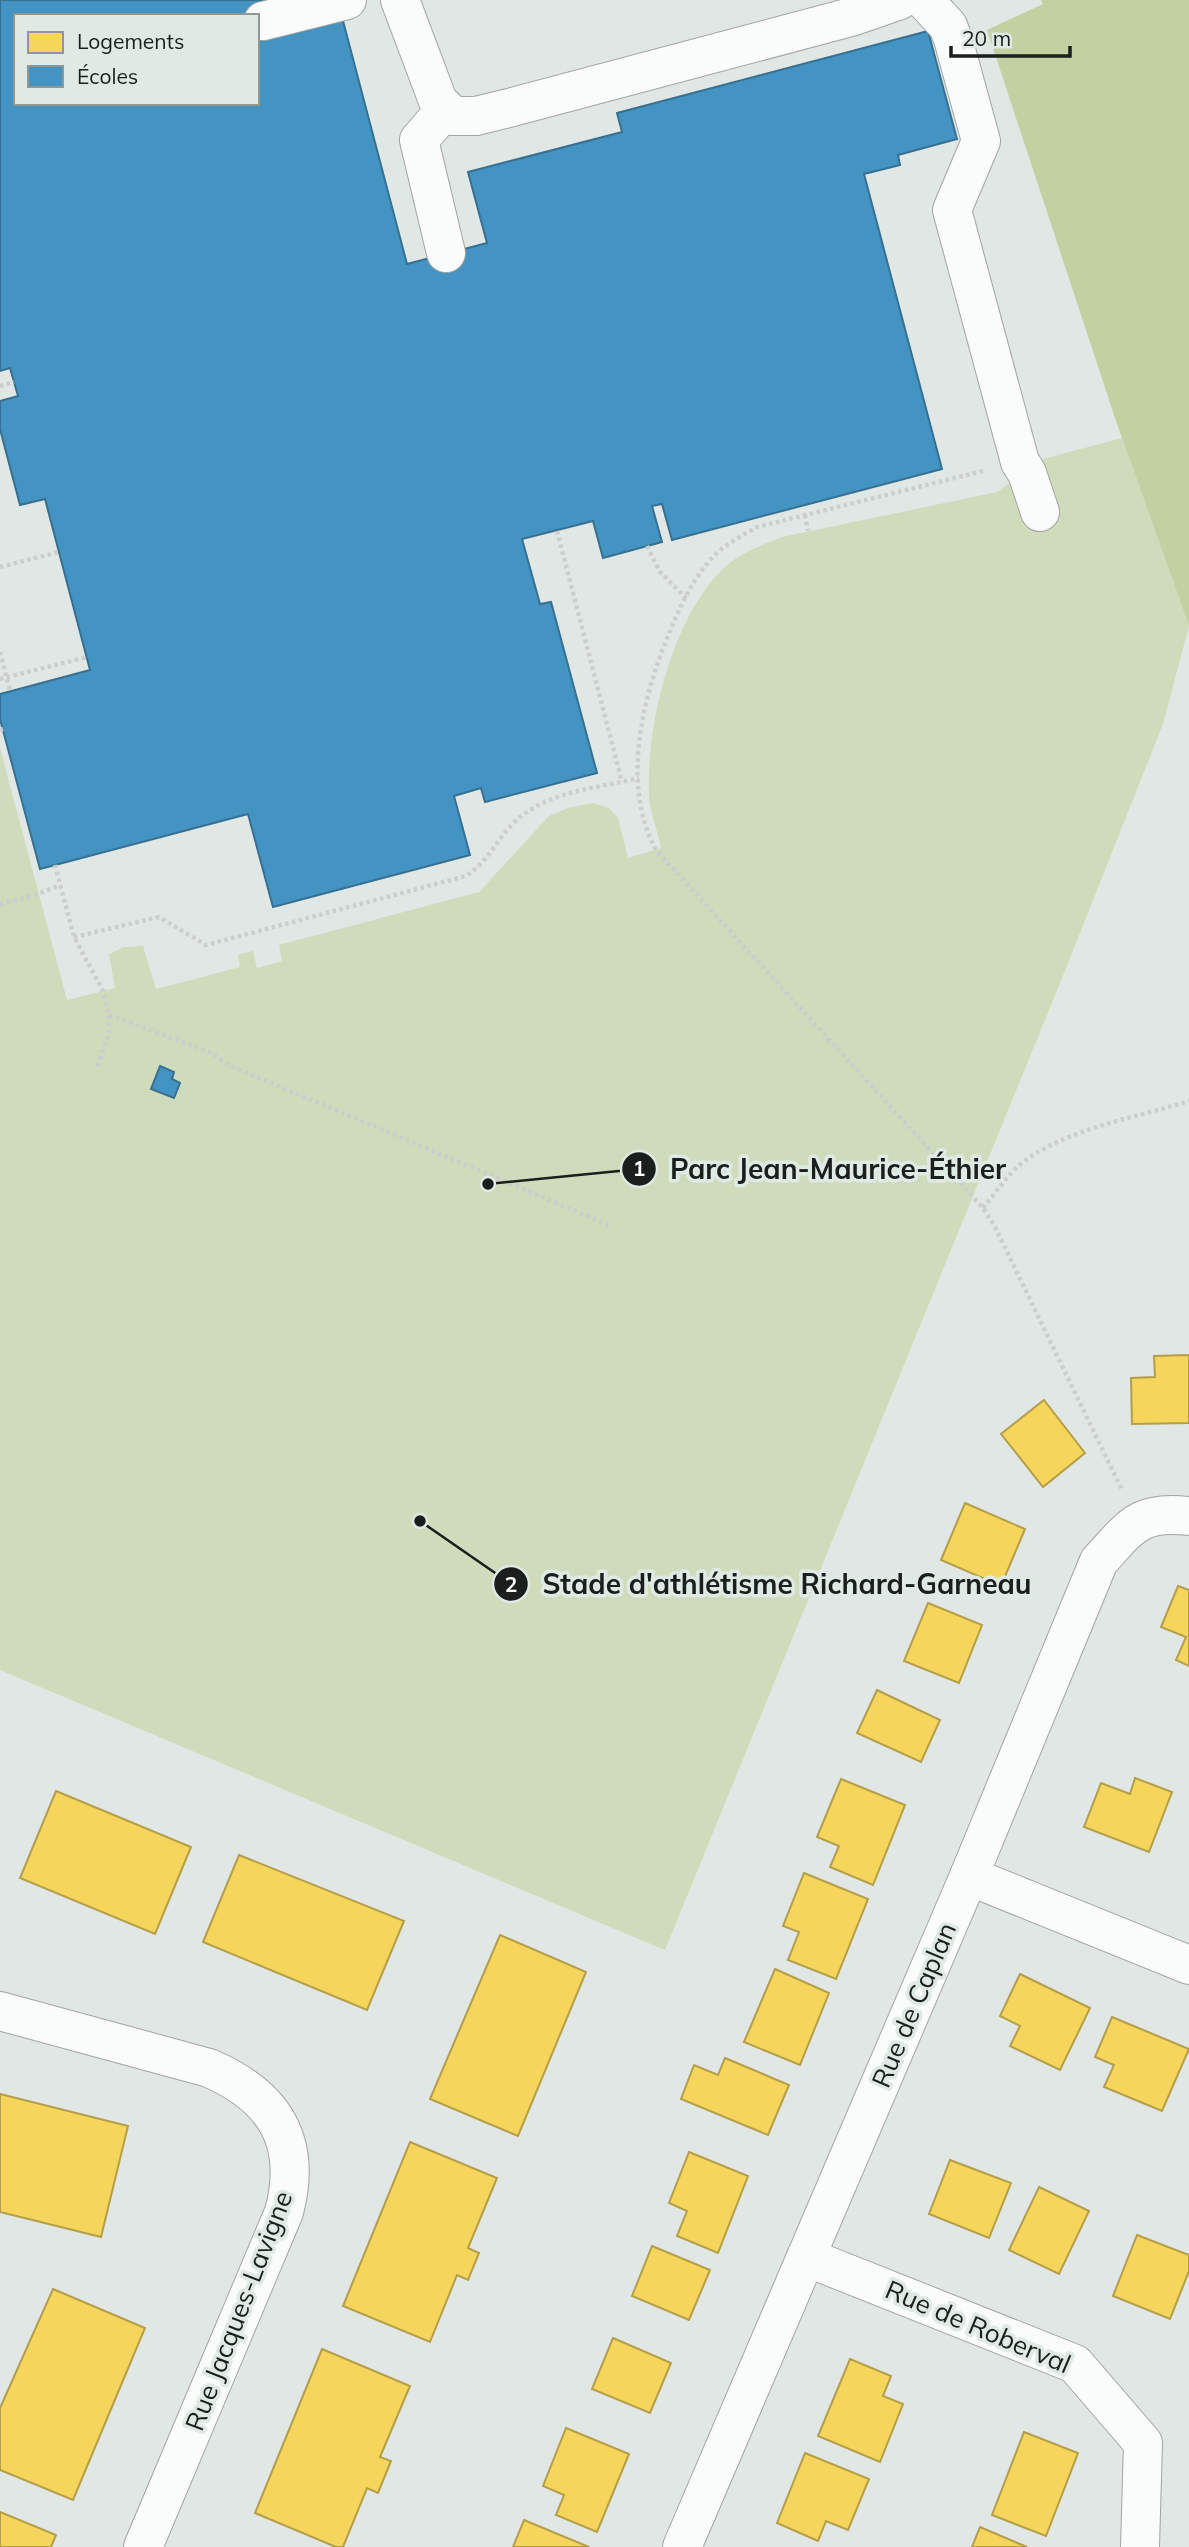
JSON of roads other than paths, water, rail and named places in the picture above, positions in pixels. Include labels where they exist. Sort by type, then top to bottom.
[{"type":"street","points":[[263,21],[347,0]]},
{"type":"street","points":[[400,0],[438,101],[453,116],[464,117],[491,113],[860,15],[900,0]]},
{"type":"street","points":[[924,0],[948,26],[981,141],[952,209],[1020,462],[1027,473],[1040,512]]},
{"type":"street","points":[[445,110],[419,141],[446,253]]},
{"type":"street","name":"Rue de Caplan","points":[[682,2547],[969,1876],[1098,1561],[1137,1521],[1163,1513],[1189,1516]]},
{"type":"street","points":[[969,1876],[1189,1965]]},
{"type":"street","name":"Rue Jacques-Lavigne","points":[[0,2011],[209,2068],[228,2076],[261,2100],[273,2114],[286,2142],[291,2177],[284,2211],[143,2547]]},
{"type":"street","name":"Rue de Roberval","points":[[806,2257],[1075,2364],[1143,2443],[1140,2547]]},
{"type":"place","name":"Parc Jean-Maurice-Éthier","points":[[488,1184]]},
{"type":"place","name":"Stade d'athlétisme Richard-Garneau","points":[[420,1521]]}]
